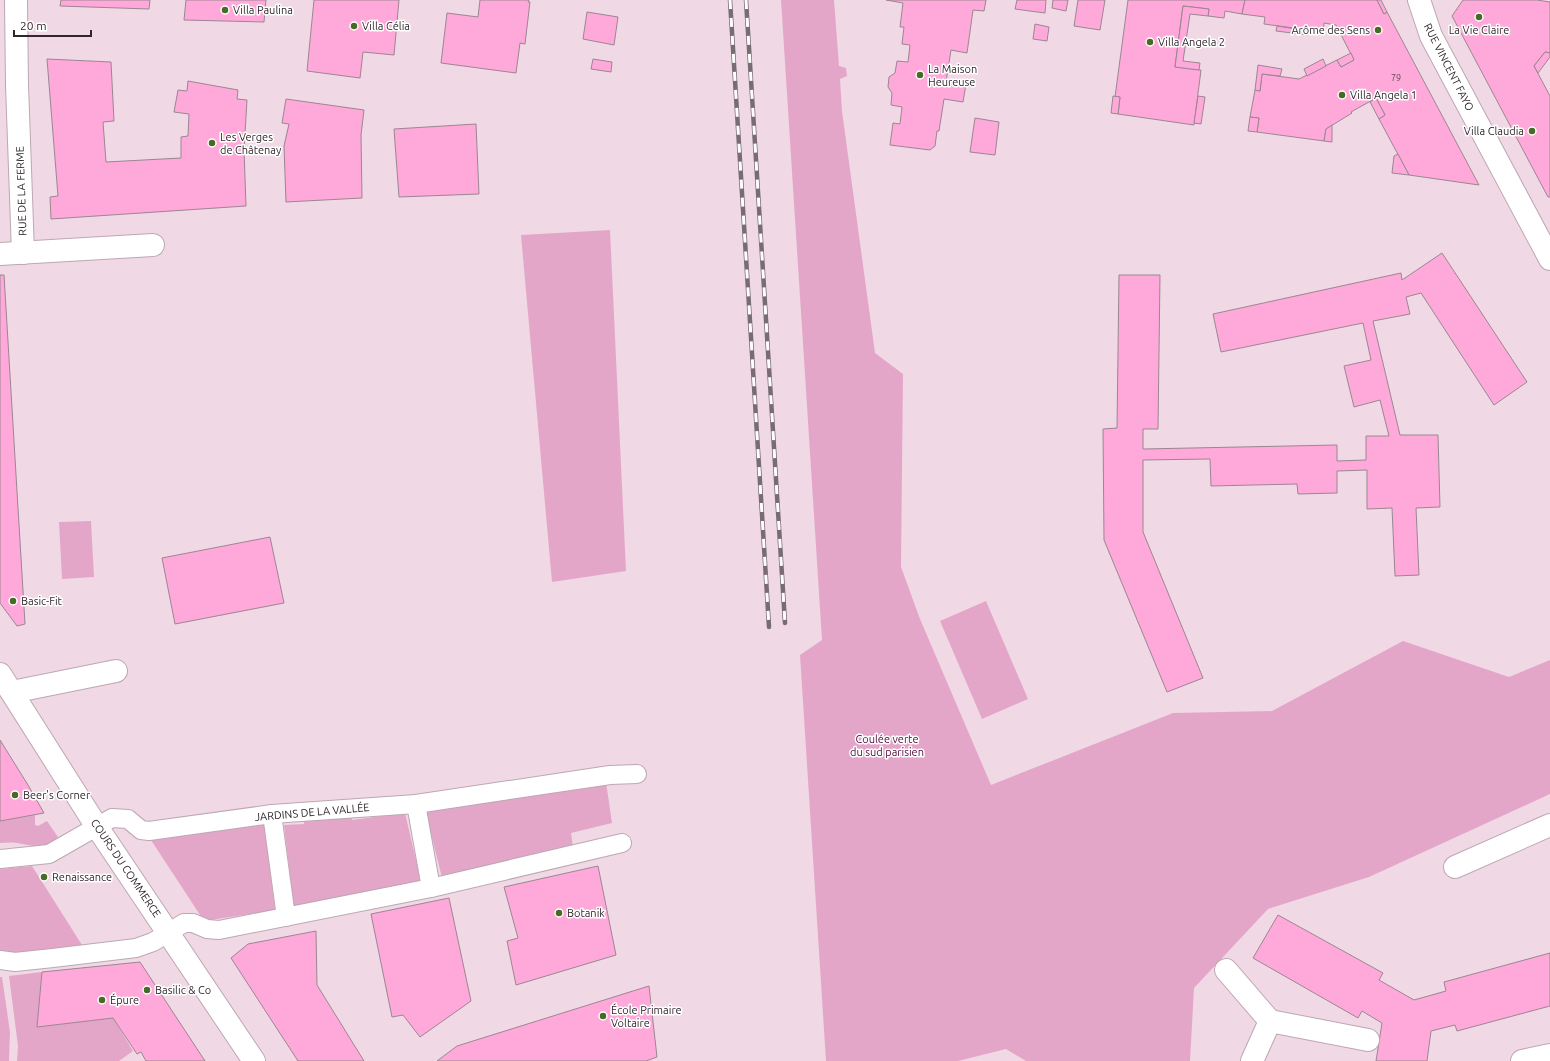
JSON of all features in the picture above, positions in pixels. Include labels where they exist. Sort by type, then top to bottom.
[{"type":"street","name":"RUE DE LA FERME","points":[[16,0],[17,85],[23,253]]},
{"type":"street","name":"RUE VINCENT FAYO","points":[[1420,0],[1431,36],[1550,259]]},
{"type":"street","points":[[0,254],[153,245]]},
{"type":"street","points":[[12,692],[116,671]]},
{"type":"street","name":"COURS DU COMMERCE","points":[[0,674],[97,826],[254,1061]]},
{"type":"street","name":"JARDINS DE LA VALLÉE","points":[[0,859],[49,854],[112,818],[120,817],[128,819],[141,830],[149,831],[272,814],[416,804],[610,775],[637,774]]},
{"type":"street","points":[[416,804],[431,888]]},
{"type":"street","points":[[272,814],[286,917]]},
{"type":"street","points":[[1455,867],[1550,825]]},
{"type":"street","points":[[0,960],[15,962],[136,948],[153,942],[184,923],[197,924],[212,931],[431,888],[622,843]]},
{"type":"street","points":[[1226,970],[1270,1021],[1368,1040]]},
{"type":"street","points":[[1252,1061],[1270,1021]]},
{"type":"street","points":[[1522,1061],[1550,1055]]},
{"type":"green space","name":"Coulée verte du sud parisien","points":[[781,0],[834,0],[839,66],[846,68],[847,76],[840,79],[842,111],[875,353],[903,374],[901,567],[920,619],[991,785],[1173,713],[1272,711],[1403,641],[1509,677],[1550,660],[1550,794],[1369,877],[1268,909],[1194,988],[1190,1061],[1026,1061],[1006,1049],[958,1061],[826,1061],[800,655],[822,640]]},
{"type":"green space","points":[[610,230],[626,571],[552,582],[521,235]]},
{"type":"green space","points":[[91,521],[94,577],[62,579],[59,522]]},
{"type":"green space","points":[[986,601],[1028,699],[982,719],[940,621]]},
{"type":"green space","points":[[606,782],[612,823],[571,833],[573,847],[442,878],[425,809]]},
{"type":"green space","points":[[350,811],[352,820],[405,813],[421,882],[294,909],[284,825],[304,824],[304,815]]},
{"type":"green space","points":[[35,815],[35,825],[38,826],[47,821],[58,837],[53,842],[43,846],[0,843],[0,821]]},
{"type":"green space","points":[[264,822],[275,910],[204,921],[149,837]]},
{"type":"green space","points":[[32,866],[82,945],[0,955],[0,869]]},
{"type":"green space","points":[[42,972],[37,1027],[113,1018],[133,1051],[119,1061],[17,1061],[18,1046],[9,976]]},
{"type":"green space","points":[[0,977],[2,977],[10,1032],[9,1061],[0,1061]]},
{"type":"building","points":[[61,0],[150,0],[149,9],[60,6]]},
{"type":"building","name":"Villa Paulina","points":[[186,0],[266,0],[264,22],[184,20]]},
{"type":"building","name":"Villa Célia","points":[[314,0],[399,0],[394,55],[363,52],[360,78],[307,71]]},
{"type":"building","points":[[480,0],[529,0],[528,2],[530,2],[525,44],[520,43],[516,73],[441,63],[447,13],[478,17]]},
{"type":"building","name":"La Maison Heureuse","points":[[886,0],[986,0],[984,11],[973,10],[967,53],[951,50],[946,82],[966,84],[963,102],[944,99],[935,146],[930,150],[890,145],[893,123],[900,124],[902,107],[891,105],[892,93],[888,87],[889,77],[895,73],[897,61],[908,62],[910,45],[902,44],[904,27],[900,27],[903,3]]},
{"type":"building","points":[[1017,0],[1046,0],[1045,13],[1015,9]]},
{"type":"building","points":[[1053,0],[1068,0],[1066,11],[1052,8]]},
{"type":"building","points":[[1078,0],[1105,0],[1100,30],[1074,26]]},
{"type":"building","name":"Villa Angela 2","points":[[1128,0],[1245,0],[1242,14],[1225,11],[1224,18],[1208,16],[1209,9],[1183,6],[1175,67],[1201,70],[1194,125],[1118,114],[1120,97],[1115,97]]},
{"type":"building","name":"Villa Angela 1","points":[[1245,0],[1377,0],[1384,14],[1387,12],[1479,185],[1409,175],[1379,119],[1385,115],[1376,98],[1351,112],[1352,113],[1326,129],[1324,141],[1257,132],[1259,118],[1250,117],[1255,90],[1260,91],[1262,74],[1299,79],[1337,60],[1341,67],[1354,60],[1336,25],[1324,23],[1323,32],[1264,24],[1265,17],[1242,14]]},
{"type":"building","points":[[1377,0],[1381,0],[1387,12],[1384,14]]},
{"type":"building","name":"Villa Claudia","points":[[1463,0],[1537,0],[1550,2],[1550,53],[1545,52],[1534,66],[1550,96],[1550,197],[1548,197],[1452,16]]},
{"type":"building","points":[[1183,6],[1209,9],[1208,16],[1190,14],[1183,61],[1200,63],[1199,70],[1175,67]]},
{"type":"building","points":[[587,12],[618,17],[614,45],[583,39]]},
{"type":"building","points":[[1035,24],[1049,27],[1047,41],[1033,39]]},
{"type":"building","points":[[1277,26],[1309,31],[1308,35],[1276,31]]},
{"type":"building","points":[[1545,52],[1550,53],[1550,57],[1538,73],[1534,66]]},
{"type":"building","points":[[1351,53],[1354,60],[1341,67],[1337,60]]},
{"type":"building","name":"Les Verges de Châtenay","points":[[47,59],[111,62],[114,121],[103,122],[106,162],[181,158],[181,137],[188,136],[189,114],[174,112],[178,90],[187,91],[188,81],[238,90],[237,99],[247,100],[244,150],[246,206],[51,219],[50,197],[58,196]]},
{"type":"building","points":[[593,59],[612,62],[611,72],[591,69]]},
{"type":"building","points":[[1323,59],[1326,66],[1307,76],[1304,69]]},
{"type":"building","points":[[1258,65],[1282,69],[1280,76],[1262,74],[1260,91],[1255,90]]},
{"type":"building","points":[[1113,96],[1120,97],[1118,114],[1111,113]]},
{"type":"building","points":[[1198,96],[1205,97],[1201,124],[1194,123]]},
{"type":"building","points":[[1376,98],[1385,115],[1379,119],[1370,102]]},
{"type":"building","name":"Les Verges de Châtenay","points":[[286,99],[364,110],[361,135],[362,198],[286,202],[284,146],[289,124],[282,123]]},
{"type":"building","points":[[1250,117],[1259,118],[1257,132],[1248,131]]},
{"type":"building","points":[[975,118],[999,122],[995,155],[970,152]]},
{"type":"building","points":[[476,124],[479,194],[399,197],[394,129]]},
{"type":"building","points":[[1332,125],[1332,142],[1324,141],[1326,129]]},
{"type":"building","points":[[1398,154],[1409,175],[1392,173],[1394,156]]},
{"type":"building","points":[[1442,253],[1527,382],[1494,405],[1421,293],[1406,297],[1410,314],[1373,321],[1400,435],[1438,435],[1440,507],[1416,508],[1419,575],[1395,576],[1392,508],[1367,509],[1367,470],[1337,471],[1337,493],[1298,494],[1297,484],[1211,486],[1210,459],[1143,460],[1143,532],[1203,678],[1167,692],[1104,540],[1103,429],[1117,428],[1119,275],[1160,275],[1158,429],[1143,429],[1143,449],[1337,445],[1337,461],[1366,460],[1366,436],[1389,436],[1380,400],[1354,407],[1344,366],[1371,360],[1363,323],[1221,352],[1213,314],[1401,273],[1402,280]]},
{"type":"building","points":[[0,275],[4,275],[25,624],[17,626],[0,603]]},
{"type":"building","points":[[270,537],[284,603],[175,624],[162,558]]},
{"type":"building","points":[[0,740],[28,785],[44,813],[0,821]]},
{"type":"building","name":"Botanik","points":[[598,866],[616,955],[516,985],[507,941],[518,938],[504,887]]},
{"type":"building","points":[[449,898],[471,1001],[420,1037],[403,1015],[392,1017],[371,914]]},
{"type":"building","points":[[1278,915],[1383,973],[1379,980],[1414,1000],[1446,991],[1444,982],[1550,953],[1550,1006],[1457,1031],[1455,1025],[1431,1031],[1427,1061],[1376,1061],[1382,1023],[1362,1011],[1358,1018],[1253,958]]},
{"type":"building","points":[[316,931],[317,985],[364,1061],[298,1061],[231,958],[248,944]]},
{"type":"building","name":"Épure","points":[[140,962],[205,1061],[146,1061],[141,1052],[137,1054],[113,1018],[37,1027],[42,972]]},
{"type":"building","name":"École Primaire Voltaire","points":[[649,986],[657,1057],[646,1061],[437,1061],[457,1046]]},
{"type":"railway","points":[[730,0],[769,627]]},
{"type":"railway","points":[[746,0],[785,623]]},
{"type":"place","name":"Villa Paulina","points":[[225,10]]},
{"type":"place","name":"La Vie Claire","points":[[1479,17]]},
{"type":"place","name":"Villa Célia","points":[[354,26]]},
{"type":"place","name":"Arôme des Sens","points":[[1378,30]]},
{"type":"place","name":"Villa Angela 2","points":[[1150,42]]},
{"type":"place","name":"La Maison Heureuse","points":[[920,75]]},
{"type":"place","name":"Villa Angela 1","points":[[1342,95]]},
{"type":"place","name":"Villa Claudia","points":[[1532,131]]},
{"type":"place","name":"Les Verges de Châtenay","points":[[212,143]]},
{"type":"place","name":"Basic-Fit","points":[[13,601]]},
{"type":"place","name":"Beer's Corner","points":[[15,795]]},
{"type":"place","name":"Renaissance","points":[[44,877]]},
{"type":"place","name":"Botanik","points":[[559,913]]},
{"type":"place","name":"Basilic & Co","points":[[147,990]]},
{"type":"place","name":"Épure","points":[[102,1000]]},
{"type":"place","name":"École Primaire Voltaire","points":[[603,1016]]}]
